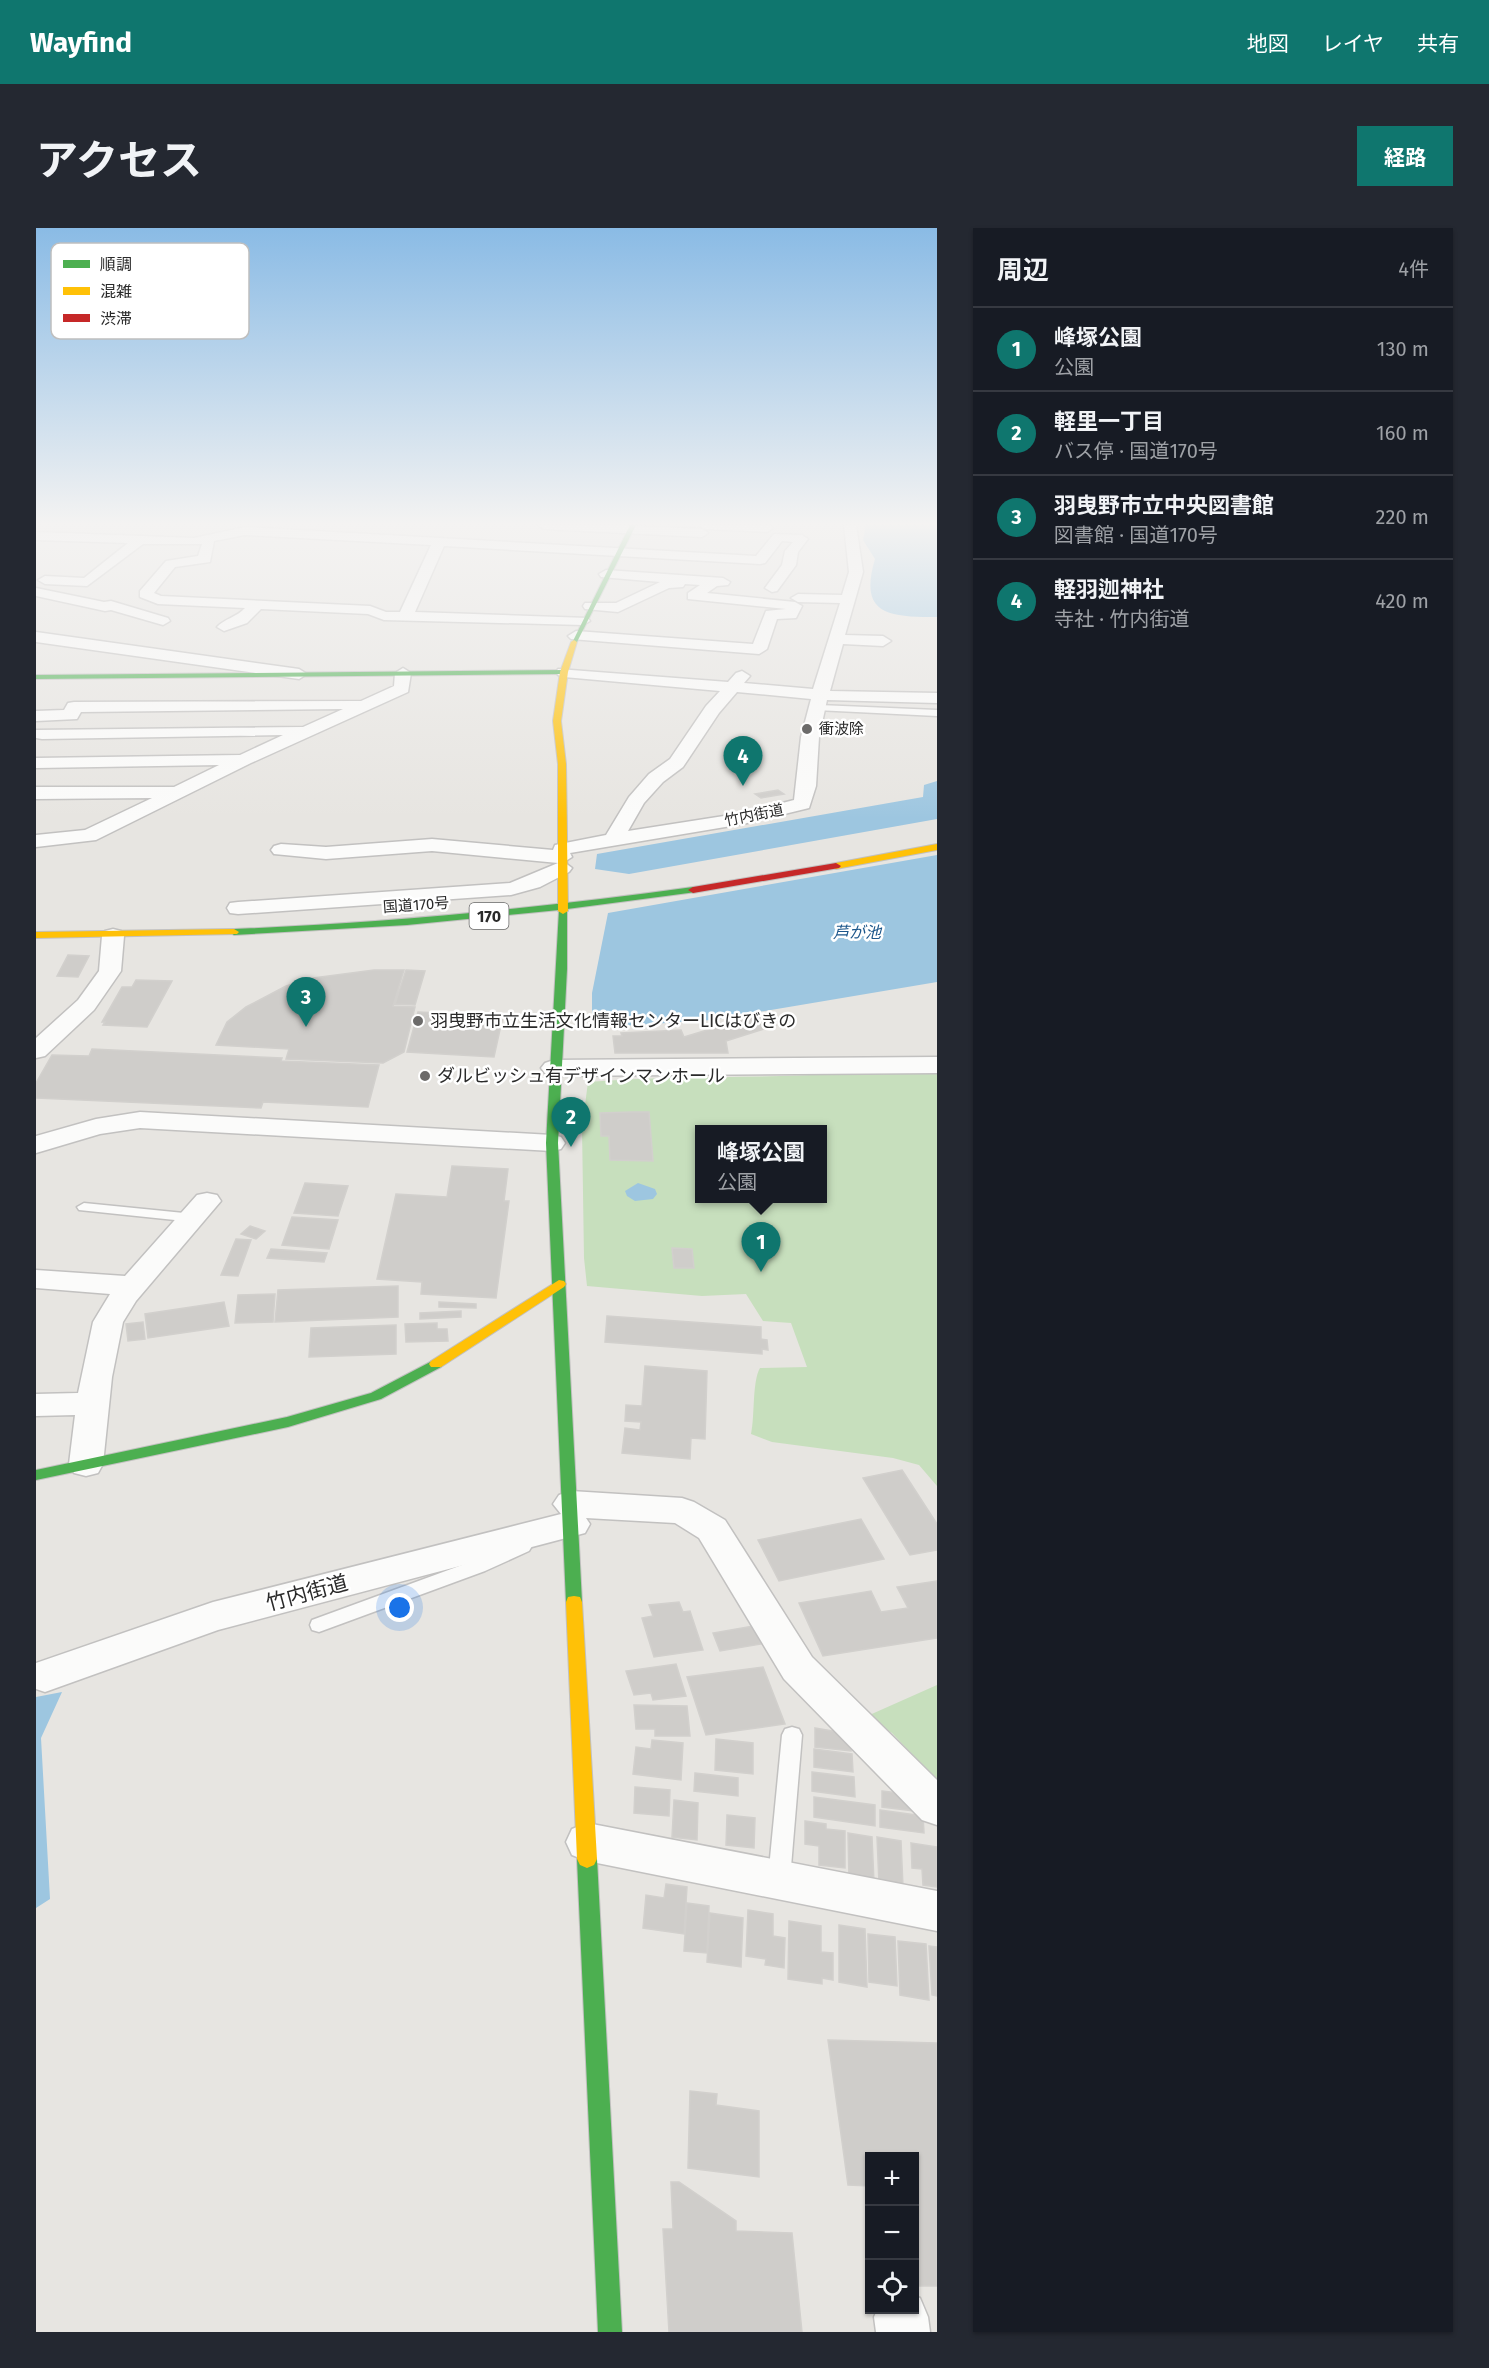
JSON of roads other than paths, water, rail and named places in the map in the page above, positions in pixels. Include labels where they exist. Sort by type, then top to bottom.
[{"type":"main road","points":[[582,623],[564,672],[557,721],[562,764],[563,959],[554,1068],[552,1143],[572,1514],[610,2332]]},
{"type":"main road","points":[[36,677],[564,672]]},
{"type":"main road","name":"国道170号","points":[[36,923],[142,923],[301,917],[475,904],[770,865],[937,835]]},
{"type":"main road","name":"国道170号","points":[[36,935],[113,936],[304,930],[563,909],[784,876],[937,847]]},
{"type":"main road","points":[[36,1475],[288,1422],[376,1396],[446,1359],[559,1284]]},
{"type":"street","points":[[224,627],[234,623]]},
{"type":"street","points":[[615,837],[636,801],[656,778],[677,763],[712,710],[754,662],[768,623]]},
{"type":"street","name":"竹内街道","points":[[562,858],[615,837],[660,833],[802,804],[806,793],[807,756],[812,725],[841,623]]},
{"type":"street","points":[[40,637],[66,624]]},
{"type":"street","points":[[576,636],[759,650]]},
{"type":"street","points":[[40,637],[106,648],[151,638]]},
{"type":"street","points":[[106,648],[151,638],[299,674]]},
{"type":"street","points":[[837,639],[883,641]]},
{"type":"street","points":[[564,672],[673,674],[733,687],[820,701],[937,698]]},
{"type":"street","points":[[36,841],[89,836],[245,759],[402,689],[403,673]]},
{"type":"street","points":[[146,761],[179,676]]},
{"type":"street","points":[[36,716],[71,715],[75,707],[368,704]]},
{"type":"street","points":[[36,734],[309,730]]},
{"type":"street","points":[[36,763],[245,759]]},
{"type":"street","points":[[36,793],[178,792]]},
{"type":"street","points":[[36,824],[116,823]]},
{"type":"street","points":[[281,850],[326,854],[432,845],[562,858]]},
{"type":"street","points":[[238,908],[511,889],[533,883],[562,858]]},
{"type":"street","points":[[36,1051],[86,1005],[110,971],[113,936]]},
{"type":"street","points":[[554,1068],[937,1065]]},
{"type":"street","points":[[36,1145],[96,1127],[140,1120],[552,1143]]},
{"type":"street","points":[[86,1464],[93,1404],[108,1322],[134,1286],[200,1210]]},
{"type":"street","points":[[36,1279],[134,1286]]},
{"type":"street","points":[[36,1405],[93,1404]]},
{"type":"street","name":"竹内街道","points":[[45,1676],[213,1617],[572,1514],[682,1511],[712,1529],[798,1668],[937,1807]]},
{"type":"street","points":[[586,1842],[937,1911]]},
{"type":"lane","points":[[820,701],[937,713]]},
{"type":"lane","points":[[84,1207],[200,1210]]},
{"type":"lane","points":[[320,1625],[478,1566],[572,1514]]},
{"type":"lane","points":[[779,1880],[792,1736]]},
{"type":"water","points":[[937,781],[937,819],[629,874],[595,869],[597,854],[923,797],[924,785]]},
{"type":"water","name":"芦が池","points":[[937,855],[937,982],[711,1020],[592,1028],[592,993],[608,913]]},
{"type":"water","points":[[638,1183],[655,1189],[657,1194],[653,1199],[635,1201],[627,1196],[625,1191]]},
{"type":"water","points":[[62,1692],[41,1738],[50,1899],[36,1908],[36,1697]]},
{"type":"place","name":"衝波除","points":[[807,729]]},
{"type":"place","name":"軽羽迦神社","points":[[743,786]]},
{"type":"place","name":"羽曳野市立生活文化情報センターLICはびきの","points":[[418,1021]]},
{"type":"place","name":"羽曳野市立中央図書館","points":[[306,1027]]},
{"type":"place","name":"ダルビッシュ有デザインマンホール","points":[[425,1076]]},
{"type":"place","name":"軽里一丁目","points":[[571,1147]]},
{"type":"place","name":"峰塚公園","points":[[761,1272]]}]
